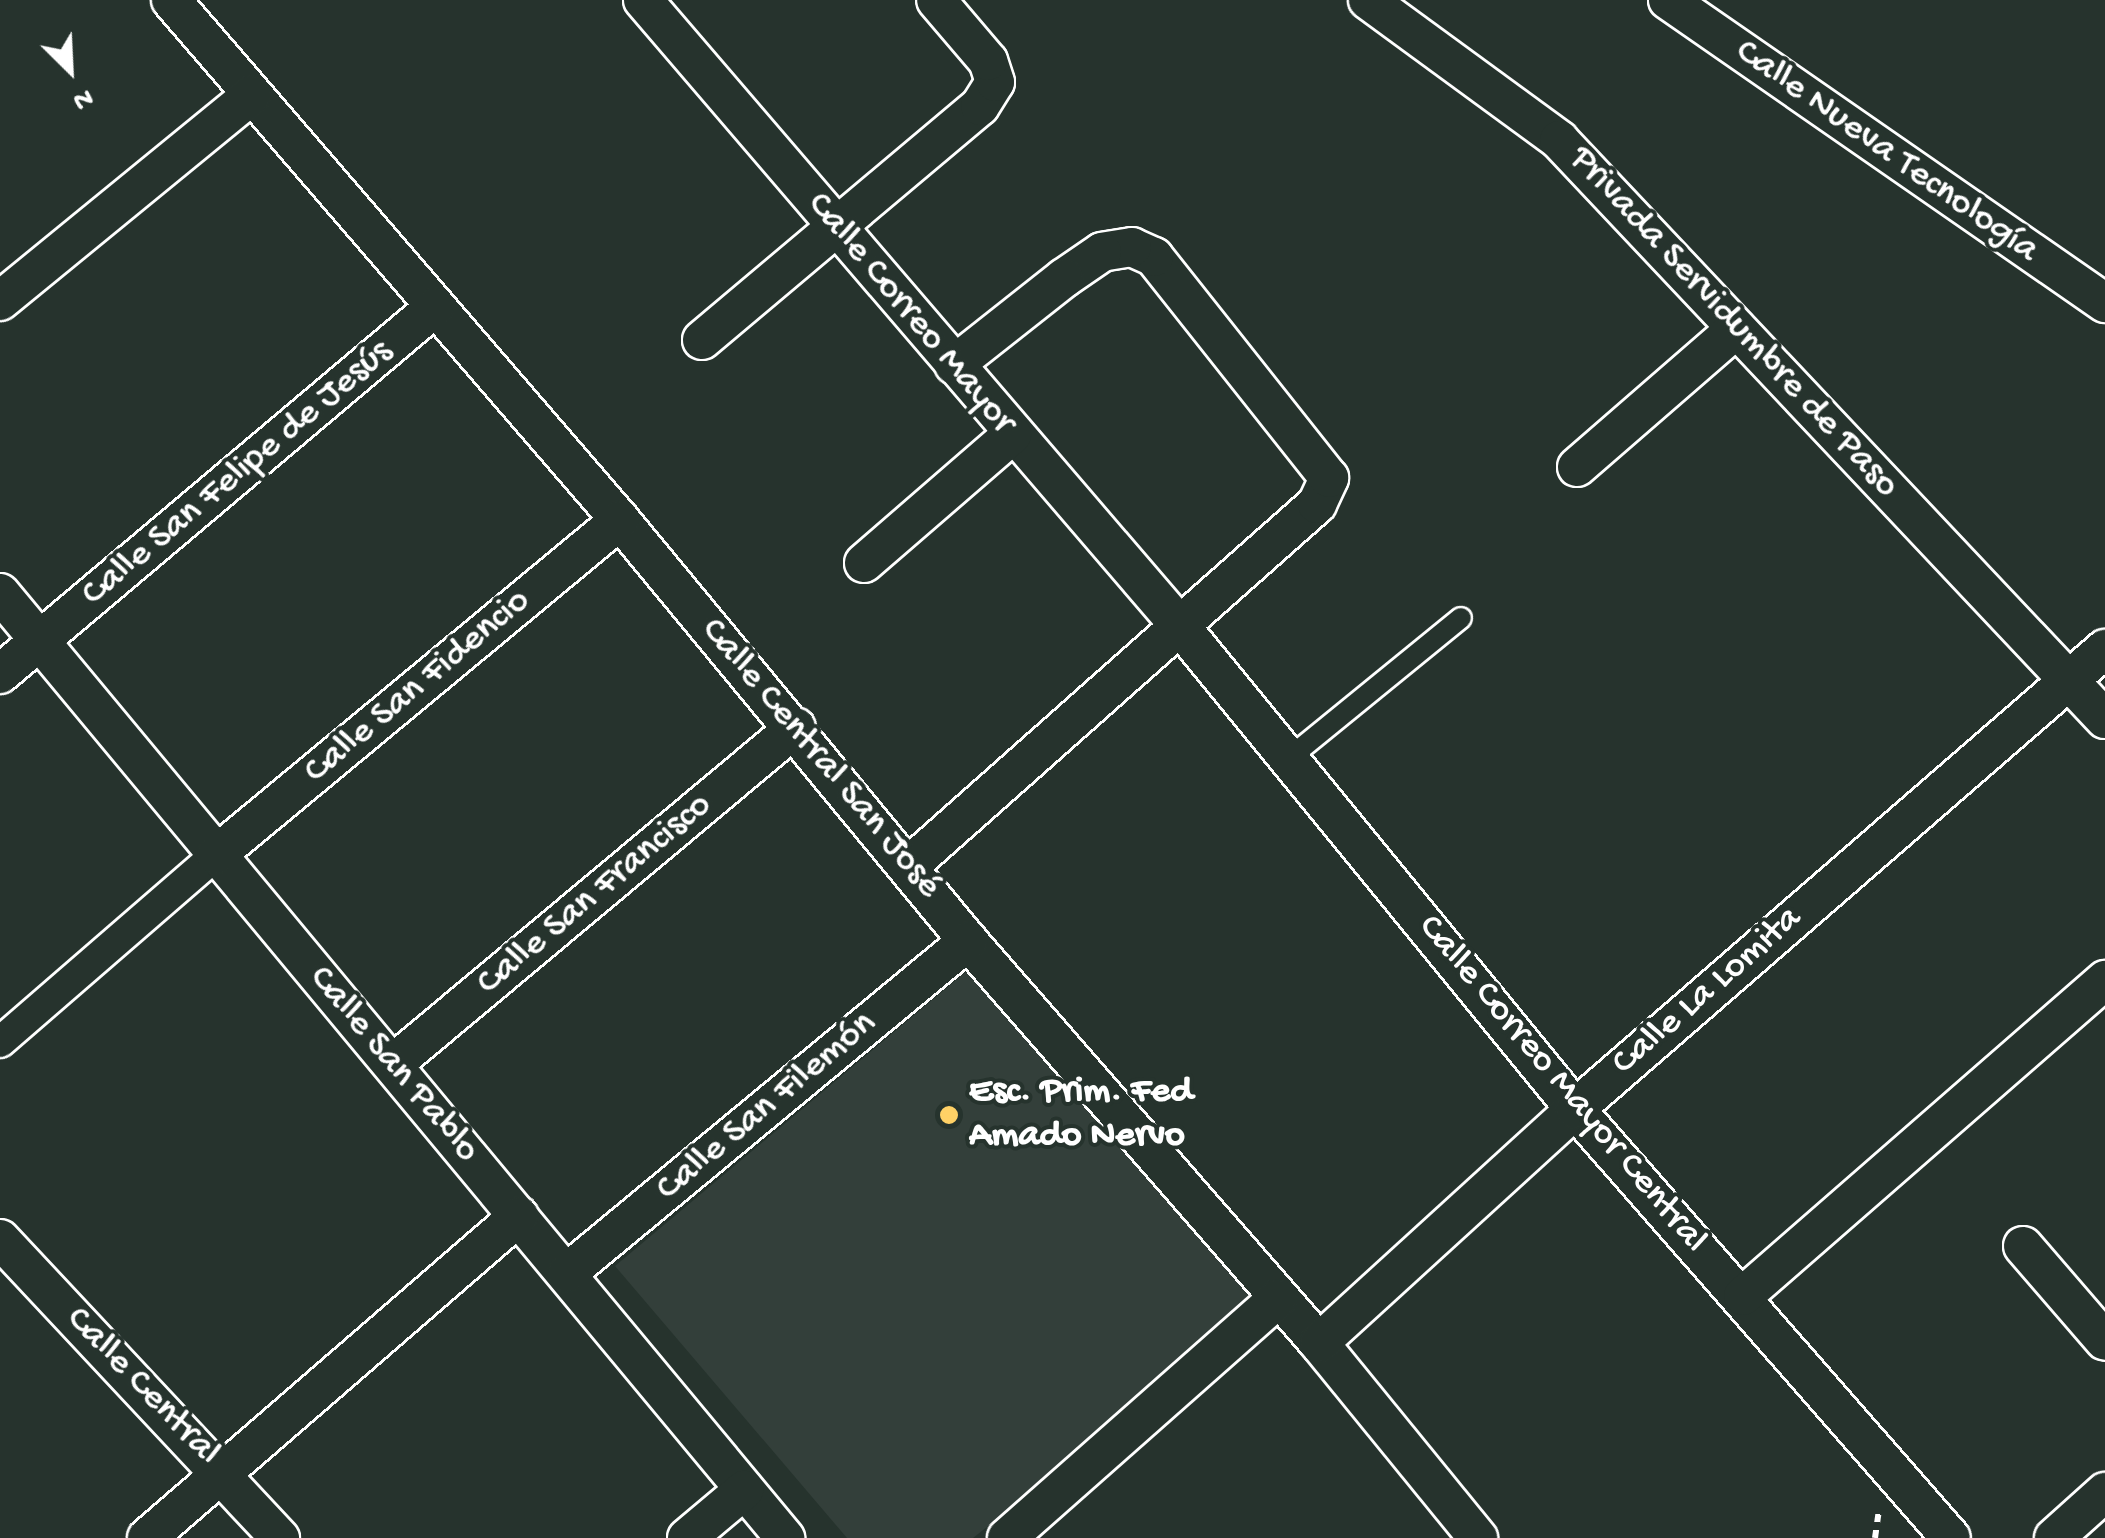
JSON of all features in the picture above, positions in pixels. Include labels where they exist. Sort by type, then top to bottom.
[{"type":"street","name":"Calle Central San José","points":[[171,0],[796,727],[968,941],[1319,1344],[1462,1533]]},
{"type":"street","name":"Calle Correo Mayor","points":[[643,0],[1012,435],[1180,626]]},
{"type":"street","points":[[702,340],[980,106],[994,82],[988,61],[936,0]]},
{"type":"street","name":"Privada Servidumbre de Paso","points":[[1368,0],[1559,140],[2105,719]]},
{"type":"street","name":"Calle Nueva Tecnología","points":[[1668,0],[2105,303]]},
{"type":"street","points":[[0,301],[252,95]]},
{"type":"street","points":[[910,865],[1317,504],[1329,478],[1154,257],[1132,248],[1102,252],[954,365]]},
{"type":"street","name":"Calle San Felipe de Jesús","points":[[0,674],[435,306]]},
{"type":"street","points":[[1577,467],[1736,329]]},
{"type":"street","points":[[864,564],[1012,435]]},
{"type":"street","name":"Calle San Fidencio","points":[[216,855],[620,520]]},
{"type":"street","name":"Calle San Pablo","points":[[0,593],[786,1538]]},
{"type":"street","name":"Calle Correo Mayor Central","points":[[1180,626],[1574,1109],[1743,1296],[1884,1470],[1951,1538]]},
{"type":"street","name":"Calle La Lomita","points":[[1319,1344],[1574,1109],[2105,650]]},
{"type":"street","name":"Calle San Francisco","points":[[394,1064],[796,727]]},
{"type":"street","points":[[0,1042],[64,980],[216,855]]},
{"type":"street","name":"Calle San Filemón","points":[[566,1273],[968,941]]},
{"type":"street","points":[[1743,1296],[2105,980]]},
{"type":"street","points":[[146,1538],[519,1216]]},
{"type":"street","name":"Calle Central","points":[[0,1239],[224,1471],[280,1538]]},
{"type":"street","points":[[2023,1246],[2105,1340]]},
{"type":"street","points":[[1006,1538],[1276,1298]]},
{"type":"street","points":[[687,1538],[744,1490]]},
{"type":"street","points":[[2054,1538],[2105,1492]]},
{"type":"lane","points":[[1288,759],[1461,618]]},
{"type":"shaded area","name":"Esc. Prim. Fed Amado Nervo","points":[[975,964],[1267,1307],[973,1538],[847,1538],[615,1266]]},
{"type":"place","name":"Esc. Prim. Fed Amado Nervo","points":[[949,1115]]}]
